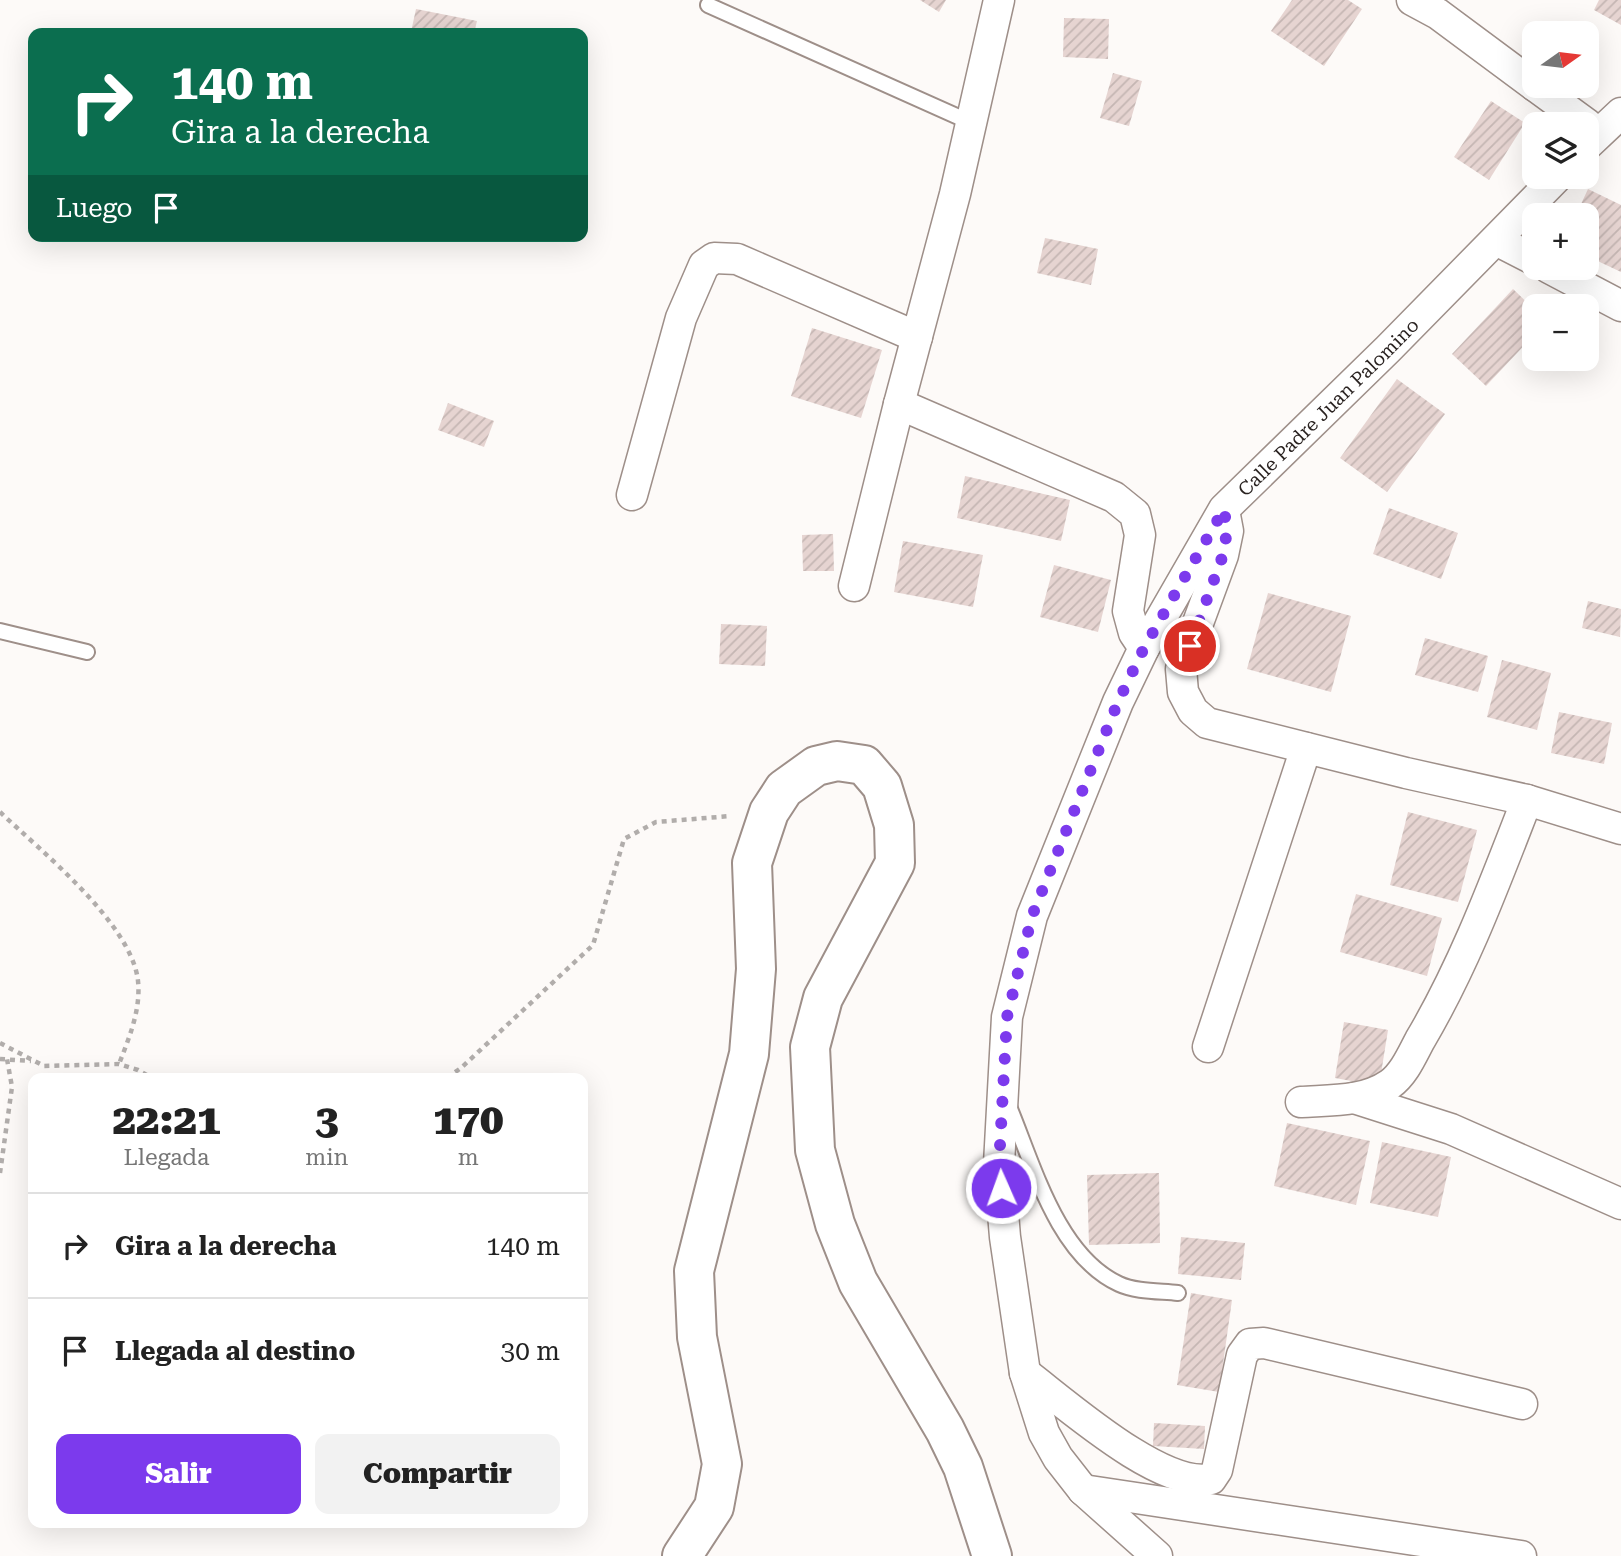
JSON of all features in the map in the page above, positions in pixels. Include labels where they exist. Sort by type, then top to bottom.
[{"type":"street","points":[[854,586],[955,194],[999,0]]},
{"type":"street","points":[[1412,0],[1438,14],[1522,76]]},
{"type":"street","points":[[1549,98],[1566,112]]},
{"type":"street","points":[[1599,126],[1621,113]]},
{"type":"street","name":"Calle Padre Juan Palomino","points":[[1157,1556],[1083,1490],[1058,1458],[1044,1433],[1025,1373],[1005,1237],[1000,1176],[1007,1017],[1032,916],[1118,702],[1144,648],[1224,509],[1388,349],[1545,189]]},
{"type":"street","points":[[1496,240],[1522,253]]},
{"type":"street","points":[[632,495],[681,318],[704,265],[714,258],[737,259],[917,337]]},
{"type":"street","points":[[1572,280],[1621,306]]},
{"type":"street","points":[[899,404],[1114,498],[1135,514],[1140,536],[1128,611],[1134,633],[1144,648]]},
{"type":"street","points":[[1224,509],[1227,531],[1223,555],[1181,669],[1183,692],[1193,711],[1207,723],[1527,800],[1621,829]]},
{"type":"street","points":[[1208,1047],[1306,748]]},
{"type":"street","points":[[682,1556],[714,1507],[722,1464],[696,1336],[694,1271],[749,1054],[756,969],[752,863],[769,812],[783,789],[816,766],[837,761],[864,765],[882,786],[894,825],[895,863],[823,998],[810,1047],[815,1150],[835,1224],[858,1282],[951,1442],[963,1467],[992,1556]]},
{"type":"street","points":[[1301,1102],[1368,1096],[1393,1082],[1403,1071],[1467,951],[1527,800]]},
{"type":"street","points":[[1354,1098],[1451,1129],[1621,1204]]},
{"type":"street","points":[[1025,1373],[1135,1454],[1172,1474],[1200,1481],[1212,1479],[1217,1470],[1242,1355],[1251,1344],[1264,1343],[1522,1404]]},
{"type":"street","points":[[1083,1490],[1521,1556]]},
{"type":"lane","points":[[708,5],[972,123]]},
{"type":"lane","points":[[0,631],[87,652]]},
{"type":"lane","points":[[1002,1092],[1051,1208],[1071,1243],[1097,1272],[1122,1286],[1178,1293]]},
{"type":"path","points":[[0,812],[92,900],[123,939],[138,980],[135,1022],[119,1065]]},
{"type":"path","points":[[454,1073],[593,945],[624,839],[656,822],[769,812]]},
{"type":"path","points":[[0,1043],[44,1066],[119,1065],[143,1073]]},
{"type":"path","points":[[0,1173],[12,1087],[3,1059],[35,1062]]},
{"type":"building","points":[[920,0],[946,0],[939,12]]},
{"type":"building","points":[[1292,0],[1348,0],[1362,9],[1324,66],[1271,31]]},
{"type":"building","points":[[1599,0],[1621,0],[1621,25],[1594,10]]},
{"type":"building","points":[[416,9],[477,21],[475,28],[412,28]]},
{"type":"building","points":[[1064,18],[1109,19],[1108,59],[1063,57]]},
{"type":"building","points":[[1113,73],[1142,81],[1129,126],[1100,118]]},
{"type":"building","points":[[1491,101],[1522,121],[1522,128],[1489,180],[1454,157]]},
{"type":"building","points":[[1588,189],[1621,205],[1621,272],[1599,262],[1599,203],[1582,203]]},
{"type":"building","points":[[1045,238],[1098,249],[1091,285],[1037,273]]},
{"type":"building","points":[[1513,289],[1522,298],[1522,348],[1486,386],[1452,354]]},
{"type":"building","points":[[812,328],[882,350],[861,418],[791,396]]},
{"type":"building","points":[[1397,379],[1445,414],[1387,492],[1340,458]]},
{"type":"building","points":[[448,403],[494,421],[484,447],[438,430]]},
{"type":"building","points":[[965,476],[1070,500],[1061,541],[957,518]]},
{"type":"building","points":[[1389,508],[1458,533],[1441,579],[1373,554]]},
{"type":"building","points":[[833,534],[834,571],[803,571],[802,535]]},
{"type":"building","points":[[903,541],[983,555],[973,607],[894,592]]},
{"type":"building","points":[[1054,565],[1111,580],[1098,632],[1040,617]]},
{"type":"building","points":[[1268,593],[1351,616],[1331,692],[1247,669]]},
{"type":"building","points":[[1588,601],[1621,609],[1620,637],[1582,628]]},
{"type":"building","points":[[721,624],[767,626],[765,666],[719,664]]},
{"type":"building","points":[[1425,638],[1488,656],[1478,692],[1415,675]]},
{"type":"building","points":[[1502,660],[1551,673],[1537,730],[1487,717]]},
{"type":"building","points":[[1559,712],[1612,723],[1604,764],[1551,753]]},
{"type":"building","points":[[1408,812],[1477,830],[1458,902],[1390,885]]},
{"type":"building","points":[[1356,894],[1442,918],[1427,976],[1340,952]]},
{"type":"building","points":[[1344,1022],[1388,1030],[1379,1086],[1335,1078]]},
{"type":"building","points":[[1287,1123],[1370,1141],[1356,1205],[1274,1186]]},
{"type":"building","points":[[1382,1142],[1451,1157],[1438,1217],[1370,1203]]},
{"type":"building","points":[[1159,1173],[1160,1243],[1089,1245],[1087,1175]]},
{"type":"building","points":[[1181,1237],[1245,1243],[1241,1280],[1178,1274]]},
{"type":"building","points":[[1191,1293],[1232,1300],[1219,1392],[1177,1385]]},
{"type":"building","points":[[1154,1423],[1205,1426],[1204,1449],[1153,1446]]},
{"type":"route","points":[[1001,1188],[999,1164],[1007,1017],[1032,916],[1118,702],[1144,648],[1224,509],[1227,531],[1223,555],[1190,646]]}]
